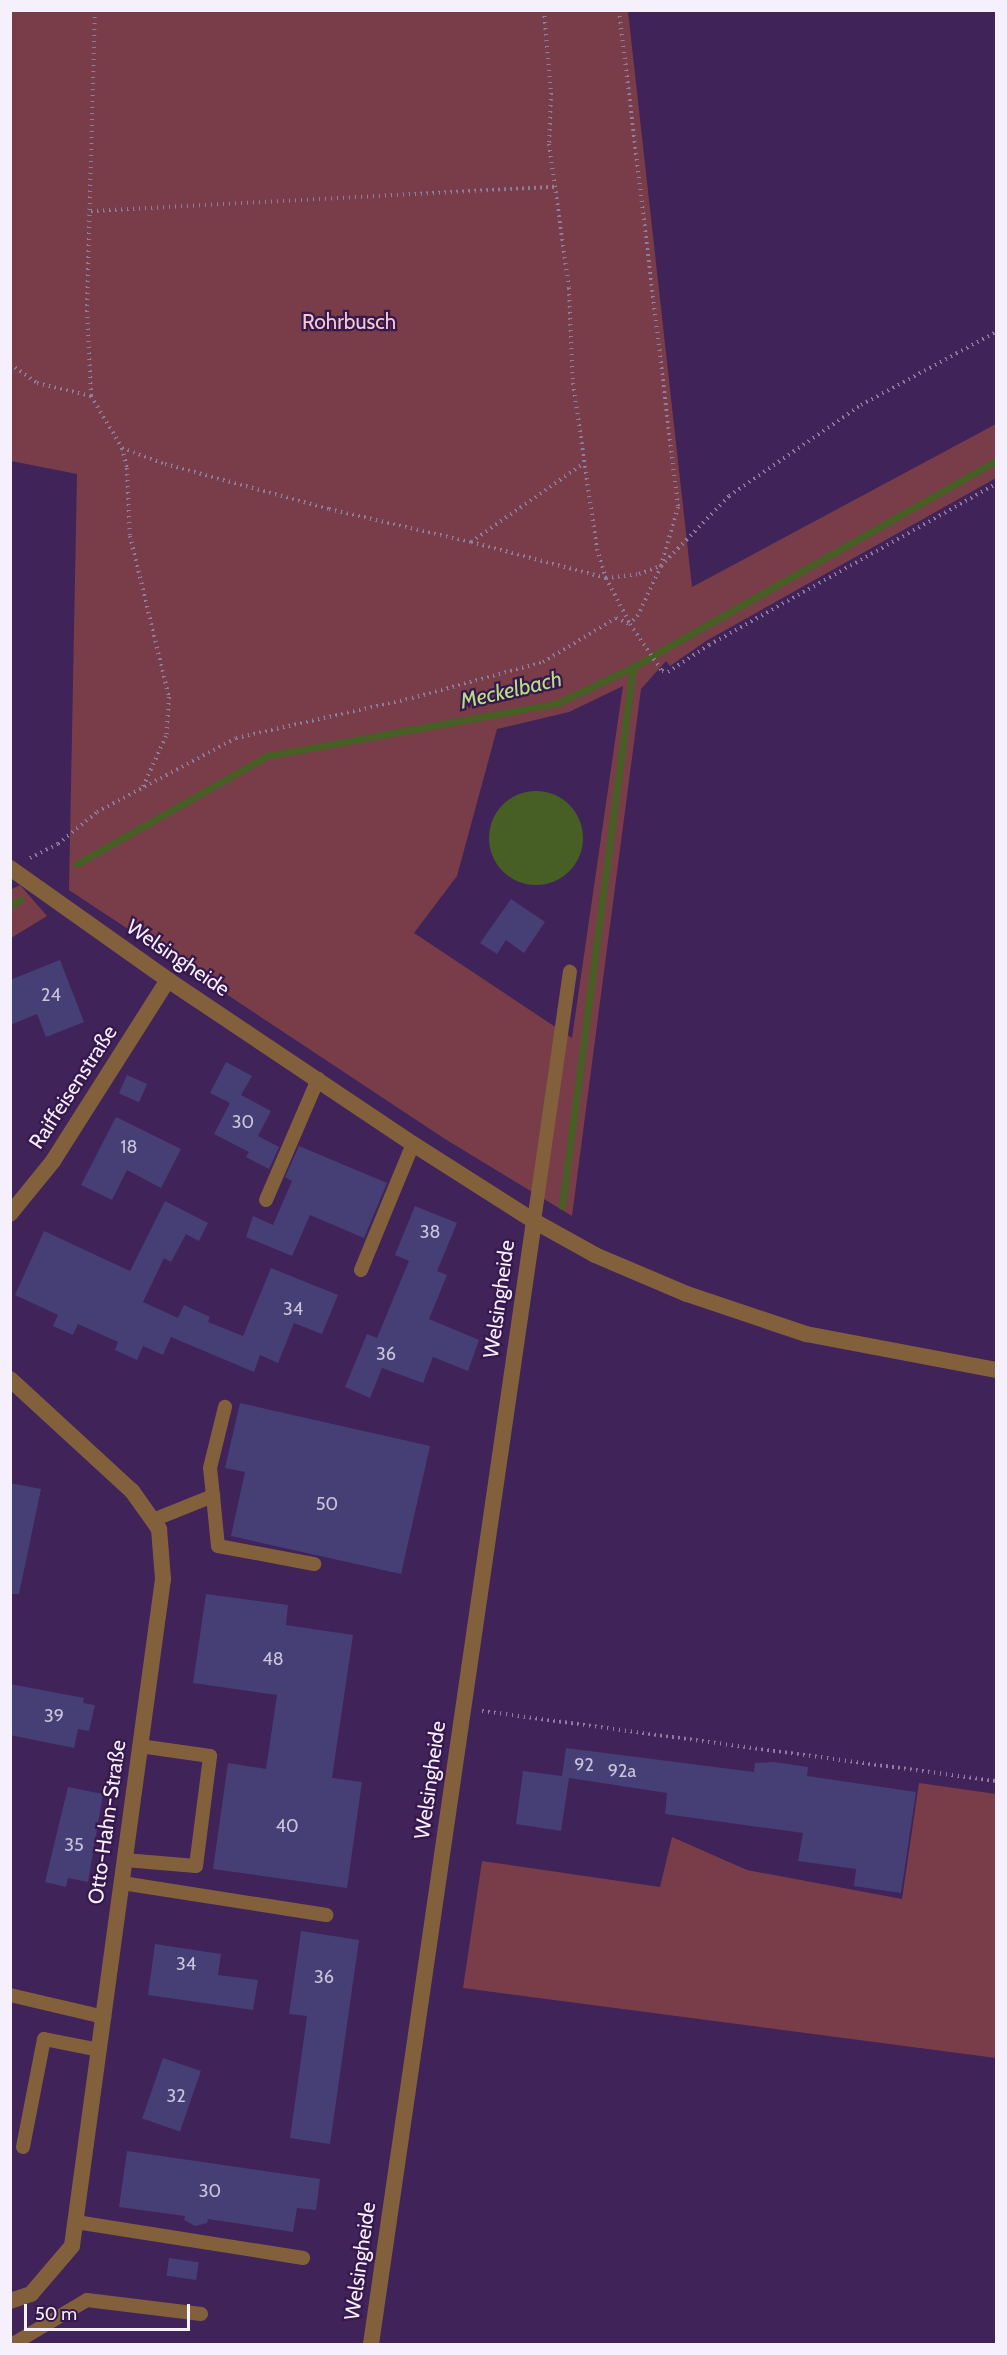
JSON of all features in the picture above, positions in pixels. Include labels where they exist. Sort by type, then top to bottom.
[{"type":"street","name":"Welsingheide","points":[[15,865],[168,980],[318,1078],[413,1144],[534,1221],[595,1255],[658,1282],[806,1334],[996,1370]]},
{"type":"street","name":"Raiffeisenstraße","points":[[10,1215],[53,1161],[168,980]]},
{"type":"street","name":"Welsingheide","points":[[371,2344],[534,1221]]},
{"type":"street","name":"Otto-Hahn-Straße","points":[[10,1378],[132,1491],[159,1529],[163,1579],[72,2246],[31,2294],[10,2301]]},
{"type":"lane","name":"Welsingheide","points":[[534,1221],[570,972]]},
{"type":"lane","points":[[266,1200],[318,1078]]},
{"type":"lane","points":[[361,1270],[413,1144]]},
{"type":"lane","points":[[225,1407],[210,1468],[218,1546],[314,1564]]},
{"type":"lane","points":[[153,1520],[213,1496]]},
{"type":"lane","points":[[125,1860],[195,1866],[197,1855],[210,1756],[140,1746]]},
{"type":"lane","points":[[122,1883],[327,1915]]},
{"type":"lane","points":[[10,1995],[104,2017]]},
{"type":"lane","points":[[23,2148],[44,2039],[99,2050]]},
{"type":"lane","points":[[76,2222],[303,2258]]},
{"type":"lane","points":[[13,2344],[87,2300],[201,2314]]},
{"type":"path","points":[[95,10],[87,312],[91,396],[122,448],[127,468],[130,536],[169,697],[166,736],[142,790]]},
{"type":"path","points":[[544,10],[554,187],[569,288],[568,329],[583,464],[597,549],[606,578],[630,624],[662,671],[668,672],[709,645],[996,484]]},
{"type":"path","points":[[619,10],[678,507],[661,566],[638,615],[630,624]]},
{"type":"path","points":[[91,211],[554,187]]},
{"type":"path","points":[[122,448],[165,464],[329,509],[471,542],[606,578],[639,574],[661,566],[729,495],[861,405],[996,332]]},
{"type":"path","points":[[10,364],[37,383],[91,396]]},
{"type":"path","points":[[471,542],[583,464]]},
{"type":"path","points":[[15,865],[58,844],[97,812],[236,738],[412,698],[543,662],[616,618],[630,624]]},
{"type":"path","points":[[463,1709],[996,1781]]},
{"type":"green space","name":"Rohrbusch","points":[[10,11],[628,11],[692,587],[996,424],[996,478],[706,641],[670,666],[666,661],[641,689],[572,1216],[445,1139],[69,890],[77,474],[11,461]],"holes":[[[623,686],[572,1038],[414,933],[457,876],[497,729],[569,712]]]},
{"type":"green space","points":[[20,885],[47,916],[11,938],[10,890]]},
{"type":"green space","points":[[919,1783],[996,1794],[996,2058],[463,1988],[482,1861],[660,1887],[672,1837],[747,1870],[902,1899]]},
{"type":"shaded area","points":[[527,791],[545,791],[570,804],[580,820],[583,838],[580,856],[570,872],[545,885],[527,885],[502,872],[489,847],[489,829],[502,804]]},
{"type":"building","points":[[511,899],[545,922],[524,953],[506,940],[497,954],[480,943]]},
{"type":"building","points":[[60,960],[84,1022],[46,1037],[37,1014],[10,1025],[10,980]]},
{"type":"building","points":[[226,1062],[252,1076],[241,1095],[271,1111],[258,1136],[279,1147],[269,1169],[246,1157],[249,1152],[214,1134],[230,1103],[210,1093]]},
{"type":"building","points":[[127,1075],[147,1084],[139,1102],[119,1093]]},
{"type":"building","points":[[116,1117],[181,1149],[161,1188],[127,1170],[112,1200],[81,1185]]},
{"type":"building","points":[[299,1146],[387,1183],[364,1238],[310,1215],[292,1256],[246,1237],[253,1216],[273,1225],[292,1181],[285,1177]]},
{"type":"building","points":[[165,1201],[208,1223],[199,1241],[186,1234],[171,1262],[164,1258],[143,1302],[178,1318],[184,1305],[210,1317],[208,1322],[243,1336],[271,1268],[338,1295],[322,1334],[294,1323],[278,1363],[260,1355],[254,1372],[171,1337],[163,1355],[143,1346],[137,1360],[115,1350],[118,1342],[78,1324],[73,1335],[53,1326],[58,1315],[15,1295],[44,1231],[130,1271]]},
{"type":"building","points":[[415,1206],[457,1223],[437,1271],[447,1275],[429,1319],[479,1340],[468,1371],[433,1357],[423,1383],[382,1368],[370,1398],[345,1387],[367,1334],[377,1338],[409,1261],[395,1255]]},
{"type":"building","points":[[240,1403],[430,1446],[401,1574],[231,1536],[245,1472],[225,1468]]},
{"type":"building","points":[[10,1483],[41,1489],[19,1594],[10,1594]]},
{"type":"building","points":[[206,1594],[288,1605],[286,1625],[353,1635],[332,1778],[362,1782],[347,1888],[213,1869],[228,1763],[266,1769],[277,1695],[193,1683]]},
{"type":"building","points":[[10,1684],[84,1698],[83,1703],[95,1705],[89,1731],[78,1729],[74,1748],[10,1735]]},
{"type":"building","points":[[566,1748],[754,1772],[755,1763],[774,1762],[808,1767],[807,1776],[916,1792],[901,1893],[854,1886],[856,1869],[798,1861],[803,1833],[665,1814],[667,1793],[569,1778],[561,1831],[516,1824],[523,1771],[562,1776]]},
{"type":"building","points":[[68,1787],[103,1794],[88,1882],[68,1878],[66,1887],[45,1882]]},
{"type":"building","points":[[301,1931],[359,1940],[330,2144],[290,2138],[307,2016],[289,2014]]},
{"type":"building","points":[[155,1944],[221,1954],[218,1975],[258,1980],[253,2010],[148,1995]]},
{"type":"building","points":[[163,2058],[201,2071],[180,2132],[142,2119]]},
{"type":"building","points":[[127,2151],[320,2179],[316,2210],[297,2208],[293,2232],[208,2219],[207,2223],[195,2226],[184,2220],[185,2216],[119,2207]]},
{"type":"building","points":[[169,2258],[199,2262],[196,2280],[166,2276]]},
{"type":"waterway","name":"Meckelbach","points":[[77,864],[267,756],[558,703],[633,667],[996,461]]},
{"type":"waterway","points":[[562,1206],[633,667]]},
{"type":"waterway","name":"Meckelbach","points":[[10,906],[20,900]]}]
